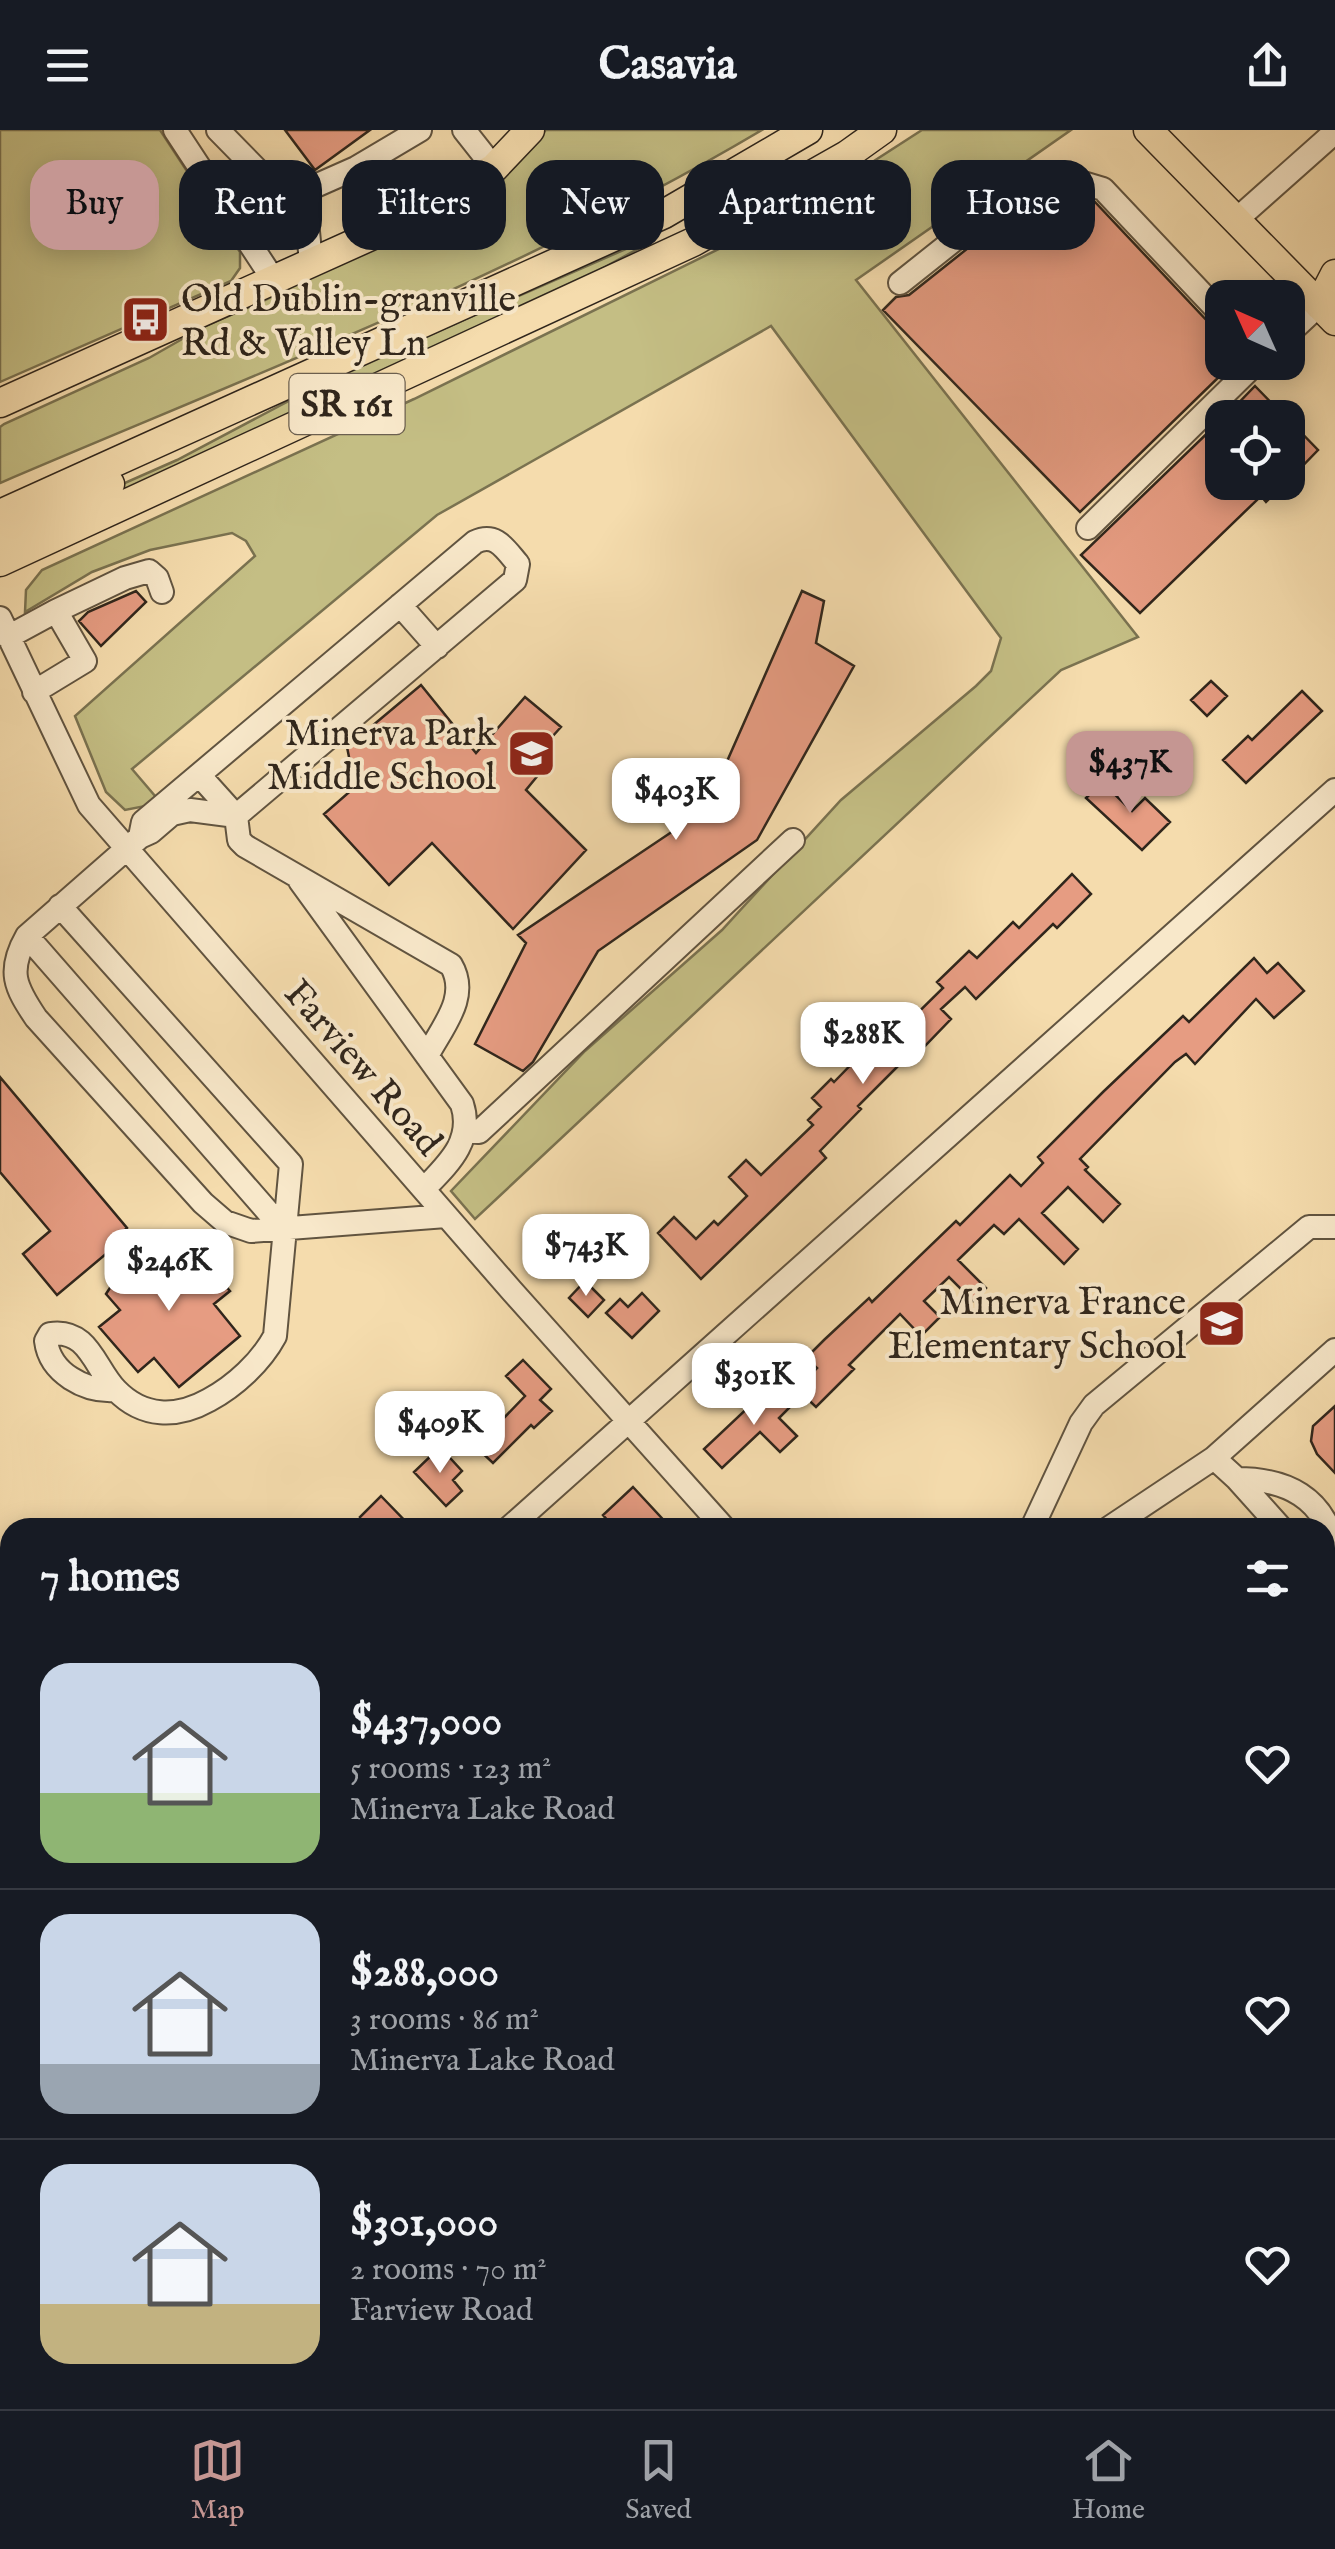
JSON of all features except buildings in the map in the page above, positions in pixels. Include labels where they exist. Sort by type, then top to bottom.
[{"type":"main road","points":[[502,160],[530,130]]},
{"type":"main road","name":"SR 161","points":[[0,514],[664,214],[808,130]]},
{"type":"main road","name":"SR 161","points":[[0,562],[693,242],[846,155],[882,130]]},
{"type":"main road","points":[[1160,134],[1236,220],[1330,307]]},
{"type":"main road","points":[[0,403],[342,248]]},
{"type":"main road","points":[[1330,307],[1335,274]]},
{"type":"main road","points":[[0,537],[314,392],[334,366]]},
{"type":"street","points":[[175,130],[273,278]]},
{"type":"street","points":[[218,130],[247,160]]},
{"type":"street","points":[[322,182],[356,168],[420,130]]},
{"type":"street","points":[[464,130],[488,160]]},
{"type":"street","points":[[1236,220],[1335,132]]},
{"type":"street","points":[[900,283],[988,213],[1038,181],[1074,180],[1103,188],[1205,297]]},
{"type":"street","points":[[309,250],[310,262]]},
{"type":"street","points":[[1305,323],[1330,307]]},
{"type":"street","points":[[1088,528],[1239,380]]},
{"type":"street","points":[[133,844],[143,822],[475,542],[486,537],[495,539],[518,564],[515,580],[236,816],[180,812],[133,844],[60,906],[27,936],[16,956],[16,989],[36,1018],[225,1222],[252,1230],[446,1216]]},
{"type":"street","points":[[6,643],[56,611],[125,578],[150,570],[158,578],[162,592]]},
{"type":"street","points":[[400,605],[437,646]]},
{"type":"street","points":[[34,692],[84,661],[56,611]]},
{"type":"street","name":"Farview Road","points":[[6,643],[88,805],[133,844],[446,1216],[715,1518]]},
{"type":"street","points":[[200,776],[236,816],[239,840],[245,846],[451,965],[460,988],[457,1000],[427,1056]]},
{"type":"street","points":[[520,1518],[1332,800]]},
{"type":"street","points":[[466,1131],[479,1132],[793,840]]},
{"type":"street","points":[[295,874],[462,1104],[466,1131],[455,1155],[424,1190]]},
{"type":"street","points":[[60,906],[290,1164],[275,1336],[264,1356],[218,1395],[194,1409],[168,1415],[143,1409],[116,1390]]},
{"type":"street","points":[[27,936],[283,1229]]},
{"type":"street","points":[[1037,1518],[1081,1423],[1094,1406],[1309,1227],[1335,1227]]},
{"type":"street","points":[[1123,1518],[1214,1458],[1335,1350]]},
{"type":"street","points":[[1214,1458],[1272,1518]]},
{"type":"street","points":[[1237,1479],[1264,1479],[1299,1490],[1324,1518]]},
{"type":"shaded area","points":[[0,130],[160,130],[180,160],[179,250],[239,250],[240,268],[231,281],[0,382]]},
{"type":"shaded area","points":[[546,130],[762,130],[710,160],[684,160],[684,175],[664,186],[664,160],[526,160],[526,250],[536,250],[387,319],[0,483],[0,427],[4,424],[149,358],[205,326],[364,250],[506,250],[506,169]]},
{"type":"shaded area","points":[[922,130],[1071,130],[1028,160],[931,160],[931,228],[911,242],[911,160],[876,160]]},
{"type":"shaded area","points":[[623,250],[636,250],[529,309],[63,520],[59,512],[177,460],[336,376]]},
{"type":"shaded area","points":[[717,250],[899,250],[856,280],[1138,637],[1061,670],[475,1219],[451,1191],[585,1051],[722,930],[841,800],[991,671],[1001,638],[771,326],[437,515],[132,769],[161,803],[125,810],[106,792],[75,716],[255,556],[246,541],[232,533],[150,550],[92,572],[25,612],[26,590],[42,570],[414,399]]},
{"type":"place","name":"Old Dublin-granville Rd & Valley Ln","points":[[146,320]]},
{"type":"place","name":"Minerva Park Middle School","points":[[531,754]]},
{"type":"place","name":"Minerva France Elementary School","points":[[1221,1323]]}]
